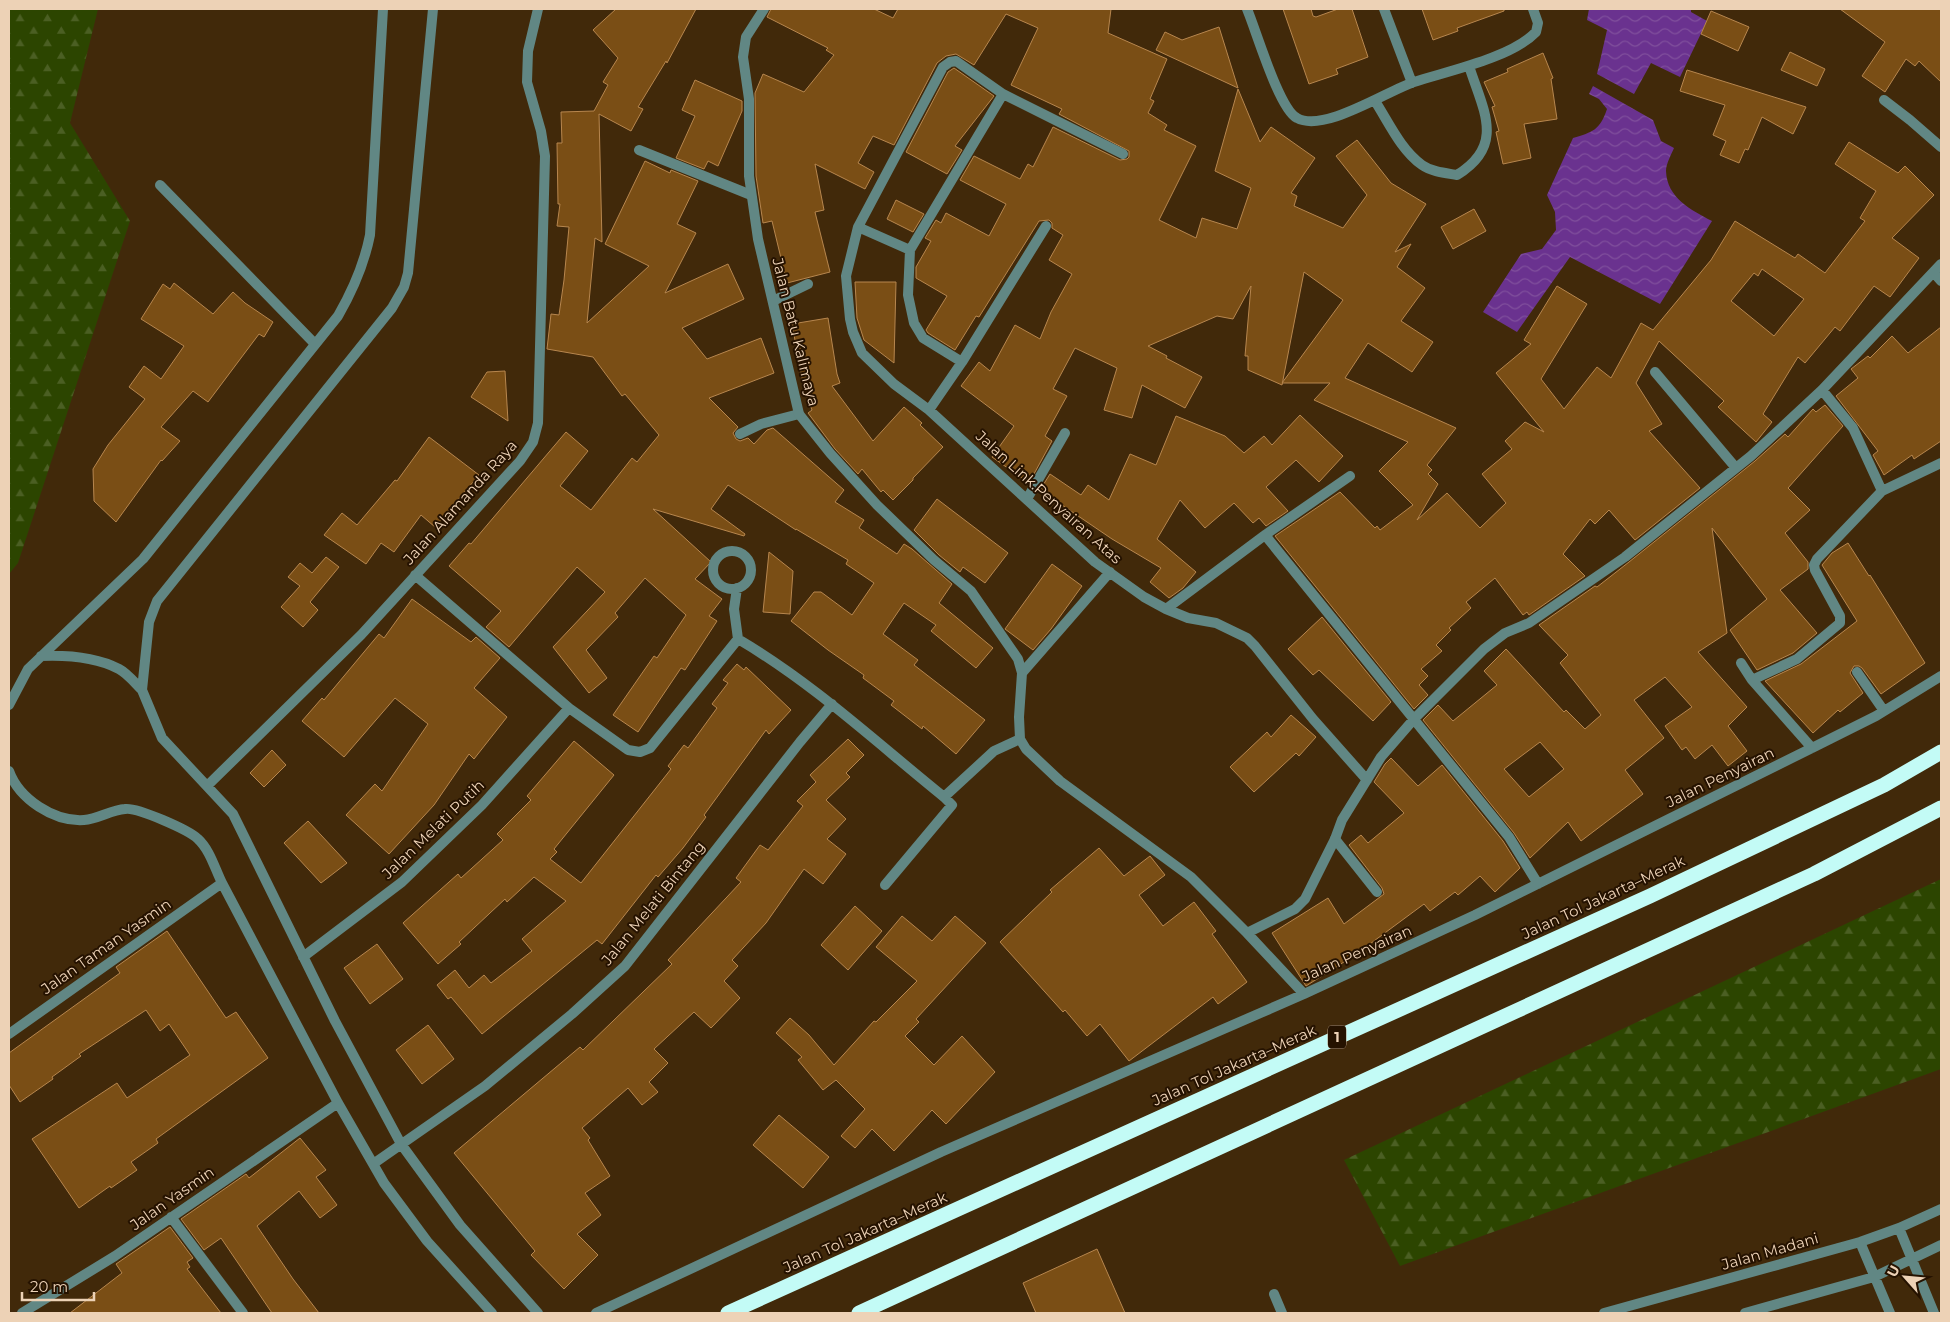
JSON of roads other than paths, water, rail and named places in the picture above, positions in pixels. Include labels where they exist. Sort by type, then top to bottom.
[{"type":"highway","name":"Jalan Tol Jakarta–Merak","points":[[728,1313],[1650,896],[1884,785],[1941,752]]},
{"type":"highway","points":[[859,1313],[1814,874],[1941,808]]},
{"type":"street","points":[[9,705],[28,669],[143,559],[338,316],[353,289],[365,259],[370,235],[383,9]]},
{"type":"street","points":[[142,690],[149,622],[157,601],[392,308],[404,287],[408,273],[433,9]]},
{"type":"street","name":"Jalan Alamanda Raya","points":[[207,786],[361,635],[520,461],[533,442],[538,422],[545,156],[542,131],[526,82],[528,51],[538,9]]},
{"type":"street","name":"Jalan Batu Kalimaya","points":[[764,9],[746,37],[743,57],[749,99],[749,176],[758,239],[799,414],[830,453],[878,505],[934,560],[971,591],[1018,659],[1022,673]]},
{"type":"street","points":[[1247,9],[1282,102],[1295,118],[1302,120],[1325,120],[1375,101],[1412,83],[1468,66],[1518,45],[1536,32],[1538,23],[1533,9]]},
{"type":"street","points":[[1384,9],[1412,83]]},
{"type":"street","name":"Jalan Link.Penyairan Atas","points":[[1003,94],[956,61],[947,63],[942,67],[858,227],[846,276],[852,332],[862,353],[894,384],[929,410],[1095,562],[1144,597],[1166,609],[1188,618],[1216,623],[1247,638],[1256,646],[1313,719],[1366,780]]},
{"type":"street","points":[[1375,101],[1409,153],[1424,166],[1457,176],[1471,167],[1483,151],[1488,123],[1468,66]]},
{"type":"street","points":[[962,362],[923,338],[914,323],[908,295],[910,250],[1003,94],[1123,154]]},
{"type":"street","points":[[1884,100],[1941,147]]},
{"type":"street","points":[[639,150],[751,195]]},
{"type":"street","points":[[160,186],[315,344]]},
{"type":"street","points":[[929,410],[962,362],[1046,226]]},
{"type":"street","points":[[858,227],[910,250]]},
{"type":"street","points":[[1247,933],[1294,909],[1305,899],[1335,839],[1342,820],[1381,757],[1414,719],[1494,640],[1529,623],[1625,558],[1736,468],[1822,390],[1887,321],[1938,277],[1941,264]]},
{"type":"street","points":[[773,301],[808,284]]},
{"type":"street","points":[[1655,372],[1736,468]]},
{"type":"street","points":[[1822,390],[1854,428],[1882,491]]},
{"type":"street","points":[[740,434],[761,424],[799,414]]},
{"type":"street","points":[[1026,499],[1065,434]]},
{"type":"street","points":[[1752,680],[1796,659],[1840,623],[1840,616],[1814,565],[1817,559],[1882,491],[1941,463]]},
{"type":"street","points":[[1166,609],[1350,476]]},
{"type":"street","points":[[1265,536],[1509,837],[1538,884]]},
{"type":"street","points":[[944,797],[994,751],[1020,738],[1019,717],[1022,673],[1110,572]]},
{"type":"street","points":[[415,575],[569,708],[628,750],[640,752],[650,748],[738,639],[734,609],[737,588]]},
{"type":"street","points":[[738,639],[768,657],[832,704],[944,797],[952,806],[885,885]]},
{"type":"street","points":[[41,656],[60,656],[94,661],[112,666],[120,669],[142,690],[162,738],[233,814],[303,957],[401,1144],[460,1225],[538,1313]]},
{"type":"street","points":[[1741,663],[1752,680],[1812,748]]},
{"type":"street","points":[[1857,672],[1884,711]]},
{"type":"street","name":"Jalan Penyairan","points":[[1020,738],[1026,748],[1060,781],[1191,877],[1304,994],[1475,915],[1812,748],[1884,711],[1941,676]]},
{"type":"street","name":"Jalan Melati Bintang","points":[[372,1164],[485,1086],[572,1014],[625,966],[832,704]]},
{"type":"street","name":"Jalan Melati Putih","points":[[303,957],[402,882],[482,805],[569,708]]},
{"type":"street","points":[[9,771],[20,790],[33,803],[55,815],[69,819],[85,820],[126,808],[139,811],[187,831],[199,839],[372,1164],[427,1241],[492,1313]]},
{"type":"street","points":[[1335,839],[1377,892]]},
{"type":"street","name":"Jalan Taman Yasmin","points":[[9,1034],[222,883]]},
{"type":"street","points":[[596,1313],[941,1152],[1304,994]]},
{"type":"street","name":"Jalan Yasmin","points":[[22,1313],[115,1256],[338,1102]]},
{"type":"street","name":"Jalan Madani","points":[[1604,1313],[1860,1242],[1899,1228],[1941,1209]]},
{"type":"street","points":[[171,1217],[243,1313]]},
{"type":"street","points":[[1899,1228],[1934,1313]]},
{"type":"street","points":[[1860,1242],[1890,1313]]},
{"type":"street","points":[[1745,1313],[1874,1277],[1941,1245]]},
{"type":"street","points":[[1274,1294],[1282,1313]]},
{"type":"water","points":[[1589,9],[1691,9],[1691,12],[1707,21],[1680,77],[1651,63],[1634,94],[1597,74],[1607,30],[1587,20]]},
{"type":"water","points":[[1593,86],[1653,120],[1661,141],[1674,148],[1666,171],[1667,180],[1675,196],[1688,207],[1712,221],[1660,304],[1570,257],[1517,332],[1483,312],[1521,254],[1542,249],[1556,230],[1555,212],[1547,195],[1573,138],[1595,129],[1602,122],[1607,109],[1599,99],[1589,94]]}]
